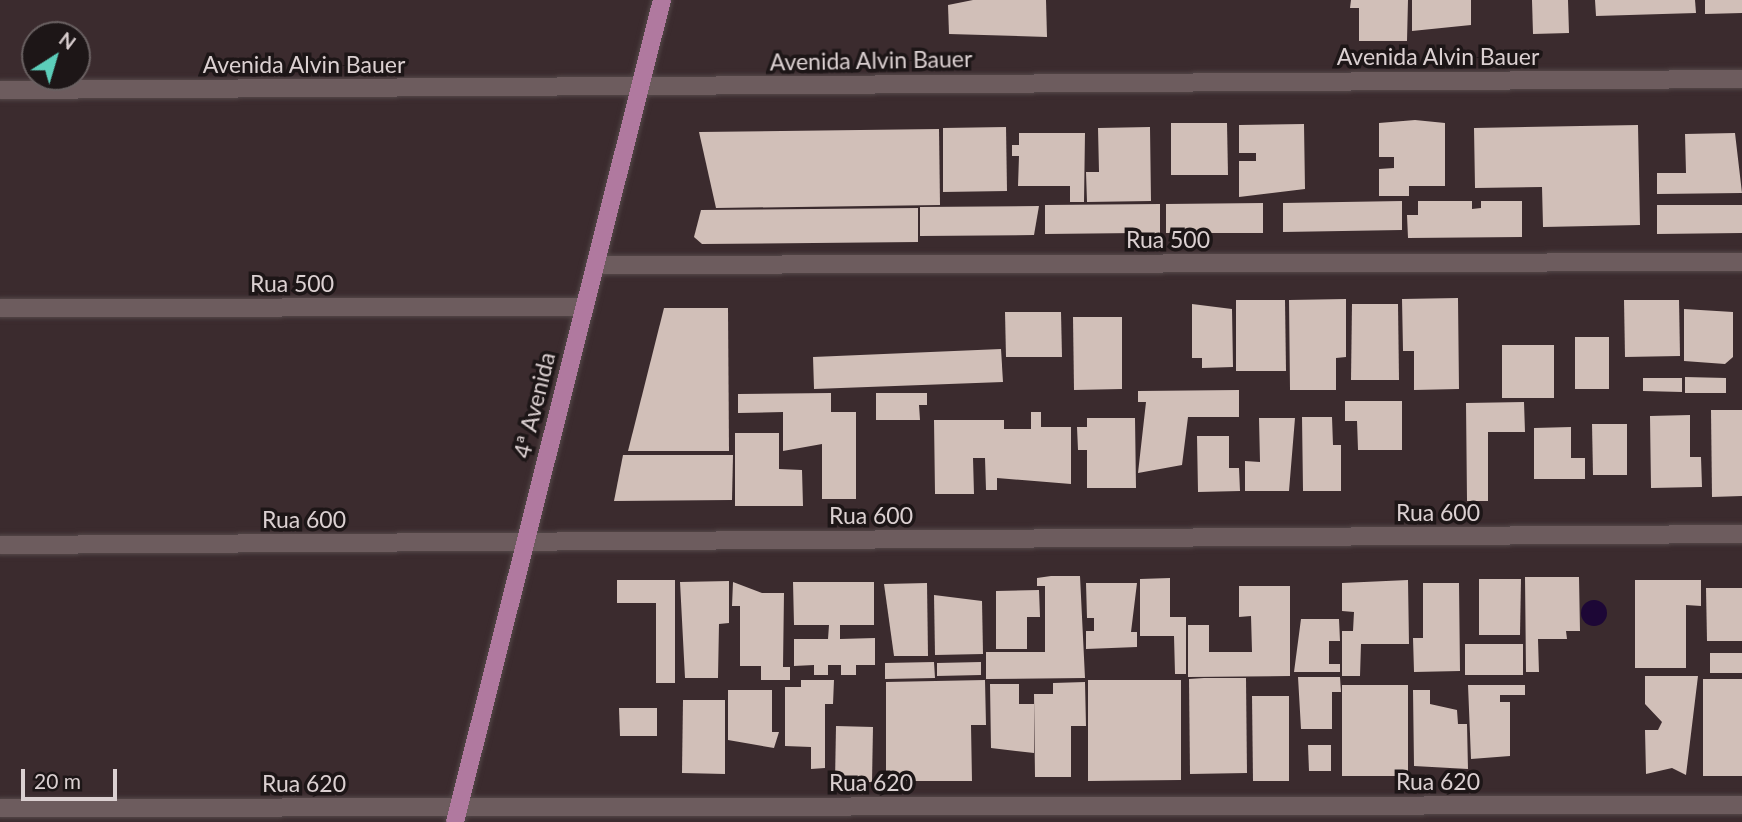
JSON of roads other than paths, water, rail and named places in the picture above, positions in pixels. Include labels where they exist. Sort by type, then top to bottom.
[{"type":"main road","name":"4ª Avenida","points":[[457,815],[662,0]]},
{"type":"street","name":"Avenida Alvin Bauer","points":[[0,90],[1742,79]]},
{"type":"street","name":"Rua 500","points":[[595,265],[1742,262]]},
{"type":"street","name":"Rua 500","points":[[0,308],[584,307]]},
{"type":"street","name":"Rua 600","points":[[0,545],[1742,534]]},
{"type":"street","name":"Rua 620","points":[[0,808],[457,815],[1742,805]]}]
